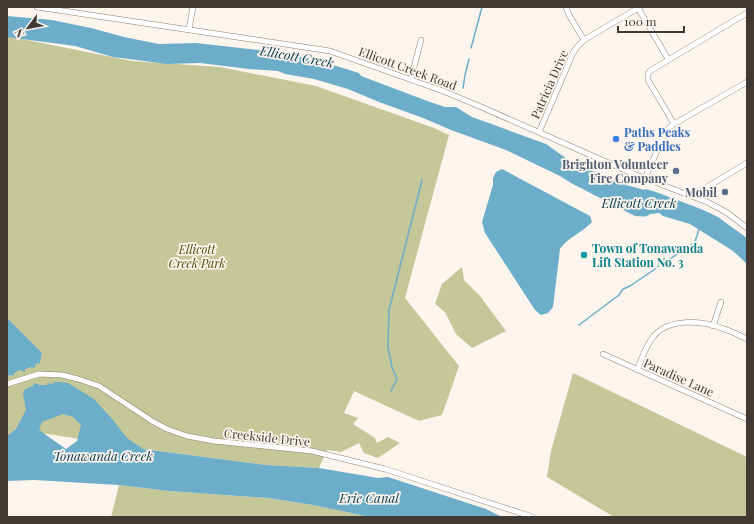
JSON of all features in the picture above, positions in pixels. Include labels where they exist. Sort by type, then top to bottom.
[{"type":"street","name":"Ellicott Creek Road","points":[[37,7],[330,51],[464,100],[602,160],[717,206],[747,228]]},
{"type":"street","points":[[189,29],[193,7]]},
{"type":"street","points":[[566,7],[584,40]]},
{"type":"street","points":[[639,8],[668,59]]},
{"type":"street","name":"Patricia Drive","points":[[539,132],[573,53],[577,47],[584,40],[639,8]]},
{"type":"street","points":[[674,124],[648,80],[648,74],[652,69],[668,59],[747,13]]},
{"type":"street","points":[[411,80],[421,40]]},
{"type":"street","points":[[645,178],[668,129],[674,124],[747,82]]},
{"type":"street","points":[[692,196],[747,163]]},
{"type":"street","points":[[713,326],[720,302]]},
{"type":"street","points":[[637,370],[650,341],[654,336],[662,329],[677,324],[704,323],[724,329],[747,339]]},
{"type":"street","name":"Paradise Lane","points":[[603,354],[747,419]]},
{"type":"street","name":"Creekside Drive","points":[[7,384],[39,374],[62,375],[99,386],[152,421],[167,429],[187,436],[214,441],[312,451],[385,469],[533,517]]},
{"type":"green space","name":"Ellicott Creek Park","points":[[7,36],[132,61],[220,67],[316,86],[434,128],[449,135],[405,298],[459,366],[442,415],[419,421],[354,391],[344,413],[358,418],[353,424],[375,438],[377,443],[388,437],[400,443],[378,458],[364,453],[359,443],[341,452],[327,450],[319,468],[266,465],[143,449],[16,429],[7,436]]},
{"type":"green space","points":[[462,267],[464,280],[480,296],[506,331],[472,348],[456,334],[445,312],[435,304],[442,284]]},
{"type":"green space","points":[[573,373],[747,457],[747,517],[614,517],[547,477],[551,451]]},
{"type":"green space","points":[[119,485],[169,491],[268,498],[313,505],[370,517],[111,517]]},
{"type":"water","name":"Ellicott Creek","points":[[7,16],[52,20],[159,44],[196,43],[285,53],[317,60],[359,73],[361,76],[430,102],[445,107],[456,107],[472,117],[546,144],[570,161],[605,177],[626,185],[656,192],[718,217],[747,238],[747,264],[733,251],[690,224],[663,216],[659,213],[645,216],[635,216],[560,176],[506,150],[348,89],[314,79],[285,74],[278,71],[200,63],[167,64],[113,57],[75,46],[7,37]]},
{"type":"water","points":[[502,169],[590,216],[592,222],[567,241],[560,249],[553,307],[548,313],[541,315],[535,310],[485,233],[482,222],[493,185],[493,178],[496,172]]},
{"type":"water","points":[[7,318],[42,353],[40,364],[37,363],[35,368],[32,367],[25,369],[25,372],[20,370],[14,373],[14,376],[7,376]]},
{"type":"water","points":[[54,382],[68,383],[94,399],[127,438],[143,449],[266,465],[319,468],[378,478],[388,477],[486,509],[502,517],[370,517],[313,505],[268,498],[169,491],[119,485],[34,480],[7,481],[7,436],[16,429],[26,410],[23,394],[25,389],[33,386],[34,383],[40,385],[47,385],[47,383],[53,384]],"holes":[[[63,414],[73,417],[81,425],[77,441],[66,449],[39,430],[42,422]]]},
{"type":"waterway","points":[[471,48],[482,7]]},
{"type":"waterway","points":[[463,88],[469,59]]},
{"type":"waterway","points":[[391,391],[397,379],[392,367],[388,347],[389,310],[422,180]]},
{"type":"waterway","points":[[579,325],[619,295],[623,289],[630,286],[695,242],[699,229]]},
{"type":"place","name":"Paths Peaks & Paddles","points":[[616,139]]},
{"type":"place","name":"Brighton Volunteer Fire Company","points":[[676,171]]},
{"type":"place","name":"Mobil","points":[[725,192]]},
{"type":"place","name":"Town of Tonawanda Lift Station No. 3","points":[[584,255]]},
{"type":"water label","name":"Tonawanda Creek","points":[[103,455]]},
{"type":"water label","name":"Erie Canal","points":[[369,497]]}]
